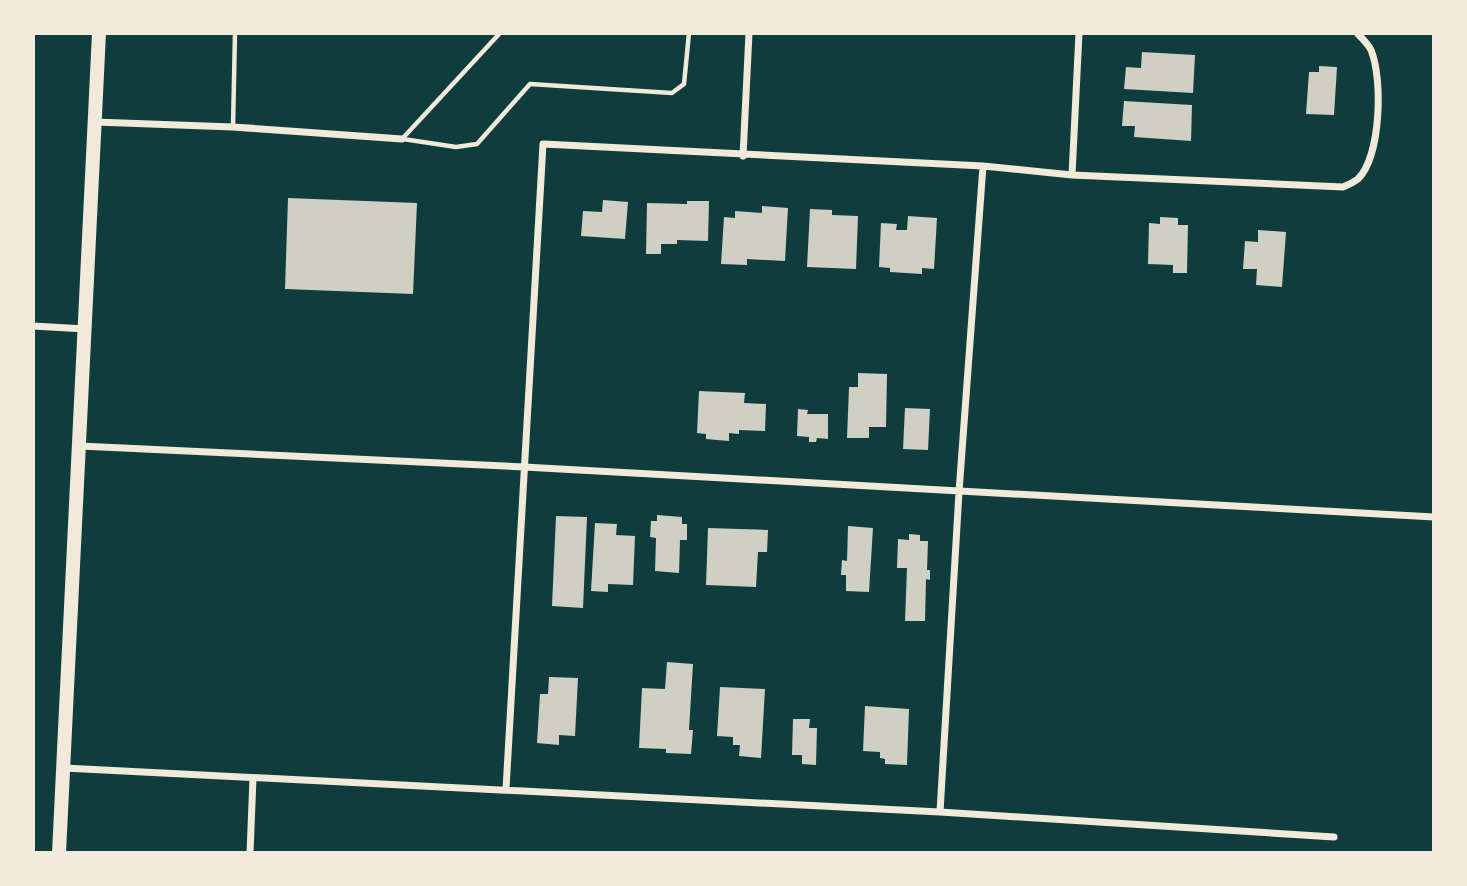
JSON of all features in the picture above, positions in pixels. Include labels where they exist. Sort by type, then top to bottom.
[{"type":"main road","points":[[59,853],[99,33]]},
{"type":"street","points":[[743,156],[749,33]]},
{"type":"street","points":[[1072,174],[1079,33]]},
{"type":"street","points":[[506,789],[543,144],[1343,187],[1357,180],[1366,167],[1377,137],[1378,109],[1374,64],[1371,50],[1357,33]]},
{"type":"street","points":[[95,122],[233,127],[402,139]]},
{"type":"street","points":[[940,812],[982,166]]},
{"type":"street","points":[[33,326],[86,329]]},
{"type":"street","points":[[80,446],[524,467],[1434,517]]},
{"type":"street","points":[[64,768],[940,812],[1334,836]]},
{"type":"street","points":[[250,853],[253,778]]},
{"type":"lane","points":[[233,127],[235,33]]},
{"type":"lane","points":[[402,139],[500,33]]},
{"type":"lane","points":[[402,139],[456,147],[477,144],[530,85],[673,93],[684,83],[689,33]]},
{"type":"building","points":[[1142,52],[1195,55],[1193,93],[1124,89],[1126,67],[1141,68]]},
{"type":"building","points":[[1319,66],[1337,67],[1334,115],[1306,114],[1309,72],[1319,72]]},
{"type":"building","points":[[1124,101],[1192,105],[1191,141],[1134,137],[1135,126],[1122,126]]},
{"type":"building","points":[[288,198],[417,203],[413,294],[285,289]]},
{"type":"building","points":[[603,200],[628,202],[625,239],[581,236],[583,211],[602,212]]},
{"type":"building","points":[[687,201],[709,201],[708,241],[677,240],[677,244],[661,244],[661,254],[646,254],[647,203],[687,204]]},
{"type":"building","points":[[762,206],[788,208],[785,261],[747,259],[747,265],[721,264],[724,217],[735,218],[735,211],[762,213]]},
{"type":"building","points":[[810,209],[832,210],[832,215],[858,216],[856,269],[807,267]]},
{"type":"building","points":[[908,216],[937,218],[934,269],[922,268],[922,274],[890,272],[890,268],[879,267],[881,223],[897,224],[896,230],[907,230]]},
{"type":"building","points":[[1160,217],[1178,218],[1178,225],[1188,225],[1187,273],[1173,273],[1173,265],[1148,264],[1149,223],[1160,224]]},
{"type":"building","points":[[1258,230],[1286,232],[1282,287],[1256,285],[1257,269],[1243,269],[1245,241],[1258,242]]},
{"type":"building","points":[[858,373],[887,374],[886,427],[869,427],[869,438],[847,438],[849,387],[858,387]]},
{"type":"building","points":[[699,391],[745,393],[744,403],[766,404],[765,431],[739,430],[739,434],[729,433],[729,441],[706,439],[706,434],[697,433]]},
{"type":"building","points":[[905,408],[930,409],[928,450],[903,449]]},
{"type":"building","points":[[798,409],[808,410],[807,414],[828,414],[828,439],[817,438],[816,442],[809,442],[809,437],[797,436]]},
{"type":"building","points":[[657,515],[682,517],[682,524],[687,524],[687,540],[680,540],[679,573],[655,571],[656,538],[650,537],[651,521],[657,521]]},
{"type":"building","points":[[556,516],[587,517],[583,608],[552,606]]},
{"type":"building","points":[[595,523],[617,524],[616,535],[635,536],[633,585],[608,584],[608,592],[591,591]]},
{"type":"building","points":[[848,526],[873,528],[869,592],[846,591],[846,575],[841,575],[842,560],[847,561]]},
{"type":"building","points":[[708,528],[768,530],[767,552],[758,552],[756,587],[706,585]]},
{"type":"building","points":[[909,534],[920,535],[920,541],[928,541],[927,570],[930,570],[930,580],[926,579],[925,621],[905,621],[907,568],[897,568],[898,539],[909,540]]},
{"type":"building","points":[[667,662],[693,664],[689,730],[693,730],[691,754],[666,753],[666,749],[639,748],[642,688],[665,689]]},
{"type":"building","points":[[549,677],[578,678],[575,736],[559,735],[559,745],[537,743],[540,694],[548,694]]},
{"type":"building","points":[[720,687],[765,689],[761,758],[739,756],[740,745],[733,745],[733,737],[717,736]]},
{"type":"building","points":[[865,706],[909,709],[907,765],[885,764],[885,759],[880,758],[880,752],[863,751]]},
{"type":"building","points":[[793,719],[810,719],[809,728],[817,728],[816,765],[802,764],[802,755],[792,755]]}]
